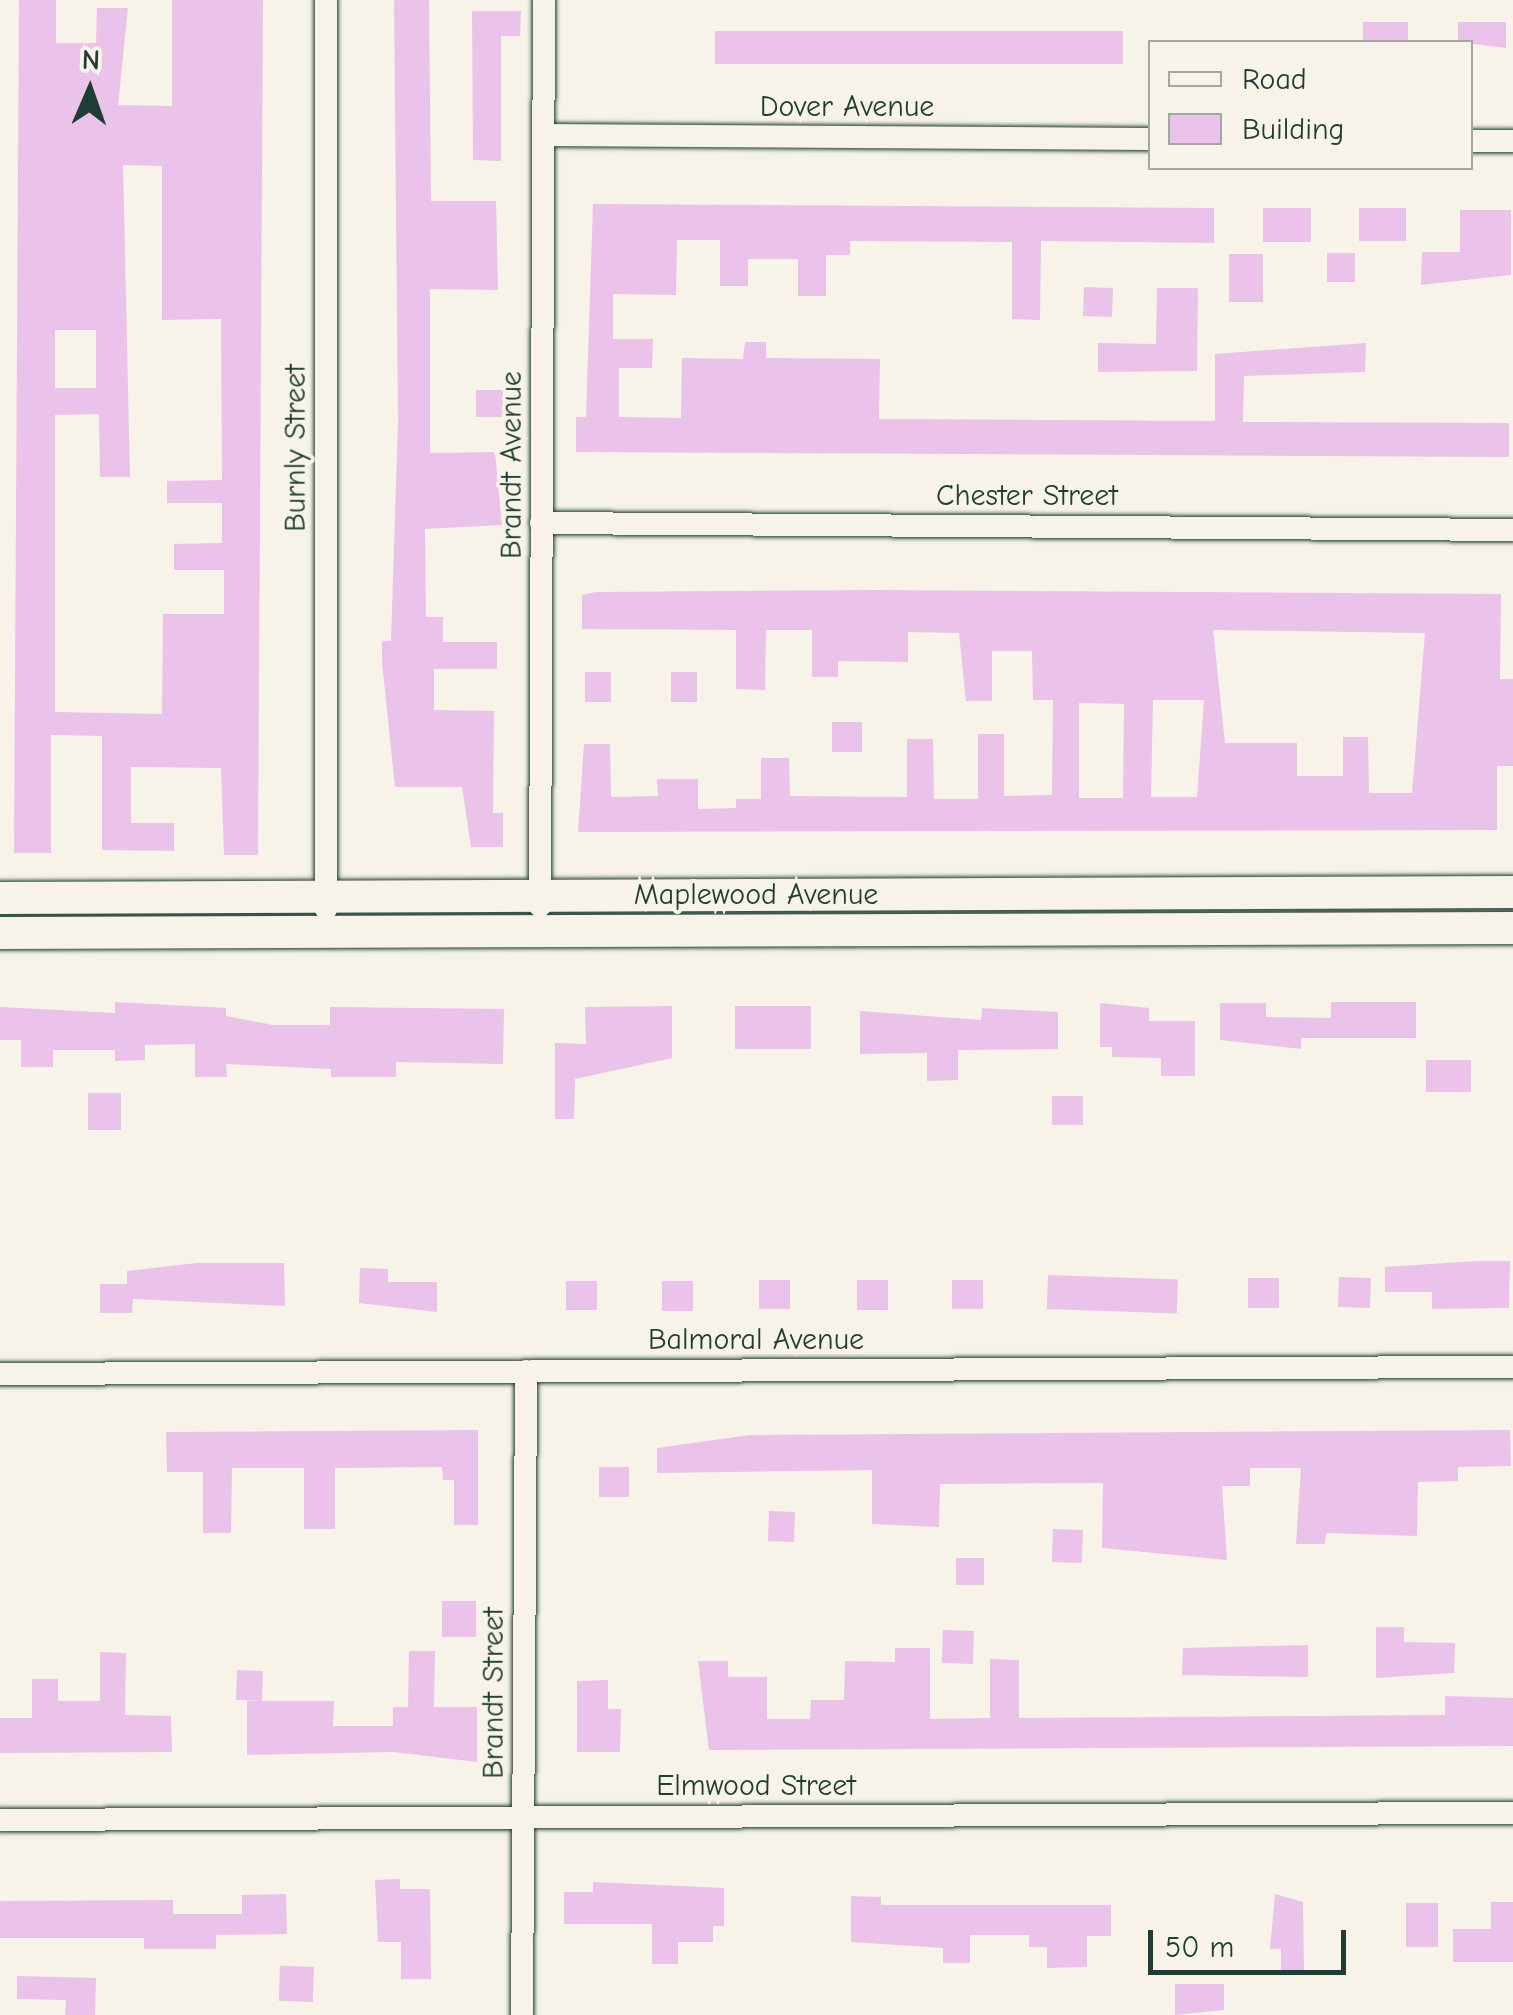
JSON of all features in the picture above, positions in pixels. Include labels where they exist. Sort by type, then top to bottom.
[{"type":"street","name":"Burnly Street","points":[[326,0],[326,933]]},
{"type":"street","name":"Brandt Avenue","points":[[540,931],[544,0]]},
{"type":"street","name":"Dover Avenue","points":[[544,135],[1148,139]]},
{"type":"street","points":[[1473,141],[1513,141]]},
{"type":"street","name":"Chester Street","points":[[542,523],[1513,530]]},
{"type":"street","name":"Maplewood Avenue","points":[[0,898],[1513,892]]},
{"type":"street","points":[[1070,894],[1071,930]]},
{"type":"street","name":"Maplewood Avenue","points":[[0,933],[1513,928]]},
{"type":"street","name":"Balmoral Avenue","points":[[0,1374],[1513,1367]]},
{"type":"street","name":"Brandt Street","points":[[522,2015],[526,1371]]},
{"type":"street","name":"Elmwood Street","points":[[0,1820],[1513,1813]]},
{"type":"building","points":[[19,0],[56,0],[56,43],[96,43],[97,8],[128,8],[118,105],[172,106],[172,0],[263,0],[258,855],[224,855],[221,768],[131,767],[131,823],[174,823],[174,851],[102,850],[102,736],[51,735],[51,853],[14,853]],"holes":[[[123,165],[162,166],[162,320],[221,319],[222,480],[167,481],[167,503],[222,503],[222,543],[174,544],[174,570],[224,570],[224,614],[163,614],[162,714],[55,712],[55,415],[99,414],[100,477],[130,477]],[[55,330],[96,330],[96,388],[55,388]]]},
{"type":"building","points":[[394,0],[429,0],[431,201],[496,201],[498,290],[430,289],[430,453],[495,452],[502,525],[425,529],[426,617],[443,617],[443,642],[497,642],[497,669],[434,669],[434,710],[494,711],[493,813],[503,813],[503,847],[471,847],[462,787],[395,787],[382,662],[382,641],[391,641],[398,422]]},
{"type":"building","points":[[472,11],[521,11],[520,36],[501,36],[501,161],[473,160]]},
{"type":"building","points":[[1363,22],[1408,22],[1408,40],[1363,40]]},
{"type":"building","points":[[1458,22],[1506,22],[1506,48],[1458,40]]},
{"type":"building","points":[[715,31],[1123,31],[1123,64],[715,64]]},
{"type":"building","points":[[593,204],[1214,208],[1214,243],[1041,241],[1040,320],[1012,319],[1012,242],[850,241],[850,255],[826,255],[826,296],[798,296],[798,259],[748,259],[748,286],[720,286],[720,240],[677,240],[676,295],[613,294],[613,339],[653,339],[652,368],[619,368],[619,417],[681,418],[682,358],[743,359],[745,342],[766,342],[766,358],[880,359],[879,419],[1215,421],[1215,354],[1366,343],[1365,372],[1244,376],[1243,422],[1509,423],[1509,457],[576,452],[576,417],[586,417]]},
{"type":"building","points":[[1263,208],[1311,208],[1311,242],[1263,242]]},
{"type":"building","points":[[1359,208],[1406,208],[1406,241],[1359,241]]},
{"type":"building","points":[[1460,210],[1511,210],[1511,275],[1421,285],[1422,252],[1460,252]]},
{"type":"building","points":[[1327,253],[1355,253],[1355,282],[1327,282]]},
{"type":"building","points":[[1229,254],[1263,254],[1263,302],[1229,302]]},
{"type":"building","points":[[1084,287],[1113,288],[1112,317],[1083,316]]},
{"type":"building","points":[[1157,288],[1198,288],[1197,371],[1098,372],[1098,343],[1156,344]]},
{"type":"building","points":[[476,390],[503,390],[503,417],[476,417]]},
{"type":"building","points":[[1501,594],[1500,679],[1513,679],[1513,766],[1497,766],[1497,830],[578,832],[584,744],[610,744],[611,797],[658,796],[657,779],[698,779],[698,809],[736,808],[736,799],[761,799],[761,758],[789,758],[790,796],[907,797],[907,739],[933,739],[934,799],[978,799],[978,734],[1004,734],[1004,796],[1052,795],[1053,700],[1033,700],[1032,651],[992,651],[992,701],[966,701],[959,633],[908,632],[908,662],[838,661],[838,677],[812,677],[812,630],[766,630],[765,690],[736,689],[736,630],[582,629],[582,595]],"holes":[[[1213,630],[1425,633],[1412,793],[1369,793],[1368,737],[1343,737],[1343,776],[1297,776],[1297,743],[1225,743]],[[1153,700],[1204,700],[1197,797],[1151,797]],[[1079,703],[1124,704],[1123,798],[1079,798]]]},
{"type":"building","points":[[585,672],[611,672],[611,702],[585,702]]},
{"type":"building","points":[[671,672],[697,672],[697,702],[671,702]]},
{"type":"building","points":[[832,722],[862,722],[862,752],[832,752]]},
{"type":"building","points":[[115,1002],[226,1008],[226,1016],[273,1025],[330,1025],[330,1007],[504,1009],[503,1064],[396,1062],[396,1077],[331,1077],[331,1069],[226,1064],[227,1077],[195,1077],[195,1044],[145,1045],[145,1060],[115,1061],[115,1050],[53,1050],[53,1067],[21,1067],[21,1040],[0,1040],[0,1007],[115,1013]]},
{"type":"building","points":[[1331,1002],[1416,1002],[1416,1038],[1301,1038],[1301,1049],[1220,1040],[1220,1003],[1266,1003],[1266,1017],[1331,1018]]},
{"type":"building","points":[[1100,1003],[1149,1008],[1149,1021],[1195,1021],[1195,1076],[1161,1076],[1161,1058],[1112,1057],[1112,1047],[1100,1047]]},
{"type":"building","points":[[672,1006],[672,1058],[575,1079],[574,1119],[555,1119],[555,1043],[586,1044],[585,1007]]},
{"type":"building","points":[[735,1006],[811,1006],[811,1049],[735,1049]]},
{"type":"building","points":[[982,1008],[1058,1012],[1058,1049],[958,1050],[958,1080],[927,1081],[927,1053],[860,1054],[860,1011],[981,1020]]},
{"type":"building","points":[[1426,1060],[1471,1060],[1471,1092],[1426,1092]]},
{"type":"building","points":[[88,1093],[121,1093],[121,1130],[88,1130]]},
{"type":"building","points":[[1052,1096],[1083,1096],[1083,1125],[1052,1125]]},
{"type":"building","points":[[1510,1261],[1509,1308],[1432,1309],[1432,1292],[1385,1292],[1385,1267]]},
{"type":"building","points":[[197,1263],[284,1263],[285,1306],[133,1299],[132,1313],[100,1313],[100,1284],[127,1284],[127,1271]]},
{"type":"building","points":[[360,1268],[388,1269],[388,1282],[437,1282],[437,1312],[359,1303]]},
{"type":"building","points":[[1048,1275],[1178,1280],[1177,1314],[1047,1309]]},
{"type":"building","points":[[1339,1277],[1371,1278],[1370,1308],[1338,1307]]},
{"type":"building","points":[[1248,1278],[1279,1278],[1279,1308],[1248,1308]]},
{"type":"building","points":[[759,1280],[790,1280],[790,1309],[759,1309]]},
{"type":"building","points":[[857,1280],[888,1280],[888,1310],[857,1310]]},
{"type":"building","points":[[952,1280],[983,1280],[983,1309],[952,1309]]},
{"type":"building","points":[[566,1281],[597,1281],[597,1310],[566,1310]]},
{"type":"building","points":[[662,1281],[693,1281],[693,1311],[662,1311]]},
{"type":"building","points":[[478,1430],[478,1525],[454,1525],[454,1480],[443,1480],[442,1467],[335,1468],[335,1529],[304,1529],[304,1468],[232,1468],[231,1533],[203,1533],[203,1472],[167,1472],[166,1432]]},
{"type":"building","points":[[1510,1430],[1511,1466],[1458,1467],[1458,1481],[1418,1482],[1417,1536],[1326,1533],[1325,1544],[1296,1544],[1301,1468],[1250,1468],[1250,1486],[1222,1486],[1227,1560],[1102,1548],[1103,1483],[940,1484],[939,1527],[872,1524],[872,1470],[657,1473],[657,1448],[750,1435]]},
{"type":"building","points":[[599,1467],[629,1467],[629,1497],[599,1497]]},
{"type":"building","points":[[769,1511],[795,1512],[794,1542],[768,1541]]},
{"type":"building","points":[[1053,1529],[1083,1530],[1082,1563],[1052,1562]]},
{"type":"building","points":[[956,1558],[984,1558],[984,1585],[956,1585]]},
{"type":"building","points":[[442,1601],[476,1601],[476,1637],[442,1637]]},
{"type":"building","points":[[1376,1627],[1404,1627],[1404,1642],[1455,1643],[1454,1673],[1376,1678]]},
{"type":"building","points":[[943,1630],[974,1631],[973,1664],[942,1663]]},
{"type":"building","points":[[1308,1645],[1308,1677],[1182,1675],[1183,1648]]},
{"type":"building","points":[[895,1648],[930,1648],[930,1719],[990,1718],[990,1659],[1019,1660],[1019,1718],[1445,1715],[1445,1696],[1513,1698],[1513,1746],[709,1750],[698,1661],[728,1661],[728,1677],[767,1677],[767,1719],[810,1719],[811,1700],[844,1700],[845,1661],[895,1662]]},
{"type":"building","points":[[409,1651],[435,1651],[434,1707],[477,1707],[477,1762],[393,1752],[247,1755],[247,1701],[334,1701],[333,1726],[393,1726],[393,1707],[408,1707]]},
{"type":"building","points":[[100,1652],[126,1653],[125,1715],[171,1716],[172,1752],[0,1753],[0,1718],[32,1718],[32,1679],[58,1679],[58,1701],[100,1701]]},
{"type":"building","points":[[237,1670],[263,1671],[262,1701],[236,1700]]},
{"type":"building","points":[[608,1680],[608,1709],[621,1709],[620,1752],[577,1752],[577,1681]]},
{"type":"building","points":[[400,1879],[400,1889],[430,1889],[431,1979],[401,1979],[401,1942],[378,1942],[375,1880]]},
{"type":"building","points":[[593,1882],[724,1888],[724,1926],[713,1926],[713,1942],[678,1942],[678,1964],[652,1964],[652,1924],[564,1924],[564,1892],[593,1892]]},
{"type":"building","points":[[286,1894],[287,1934],[216,1935],[216,1949],[144,1949],[144,1938],[0,1938],[0,1901],[173,1900],[173,1914],[242,1914],[242,1895]]},
{"type":"building","points":[[1275,1894],[1303,1902],[1304,1970],[1281,1971],[1281,1949],[1270,1949]]},
{"type":"building","points":[[851,1896],[881,1897],[881,1905],[1111,1905],[1111,1936],[1087,1936],[1087,1967],[1047,1968],[1047,1947],[1029,1947],[1029,1935],[970,1935],[970,1963],[943,1963],[943,1948],[851,1942]]},
{"type":"building","points":[[1491,1902],[1513,1902],[1513,1962],[1453,1962],[1453,1929],[1491,1929]]},
{"type":"building","points":[[1406,1903],[1438,1903],[1438,1947],[1406,1947]]},
{"type":"building","points":[[280,1966],[314,1967],[313,2002],[279,2001]]},
{"type":"building","points":[[17,1976],[96,1978],[95,2015],[65,2015],[66,2000],[17,1999]]},
{"type":"building","points":[[1175,1984],[1224,1984],[1224,2010],[1175,2015]]}]
